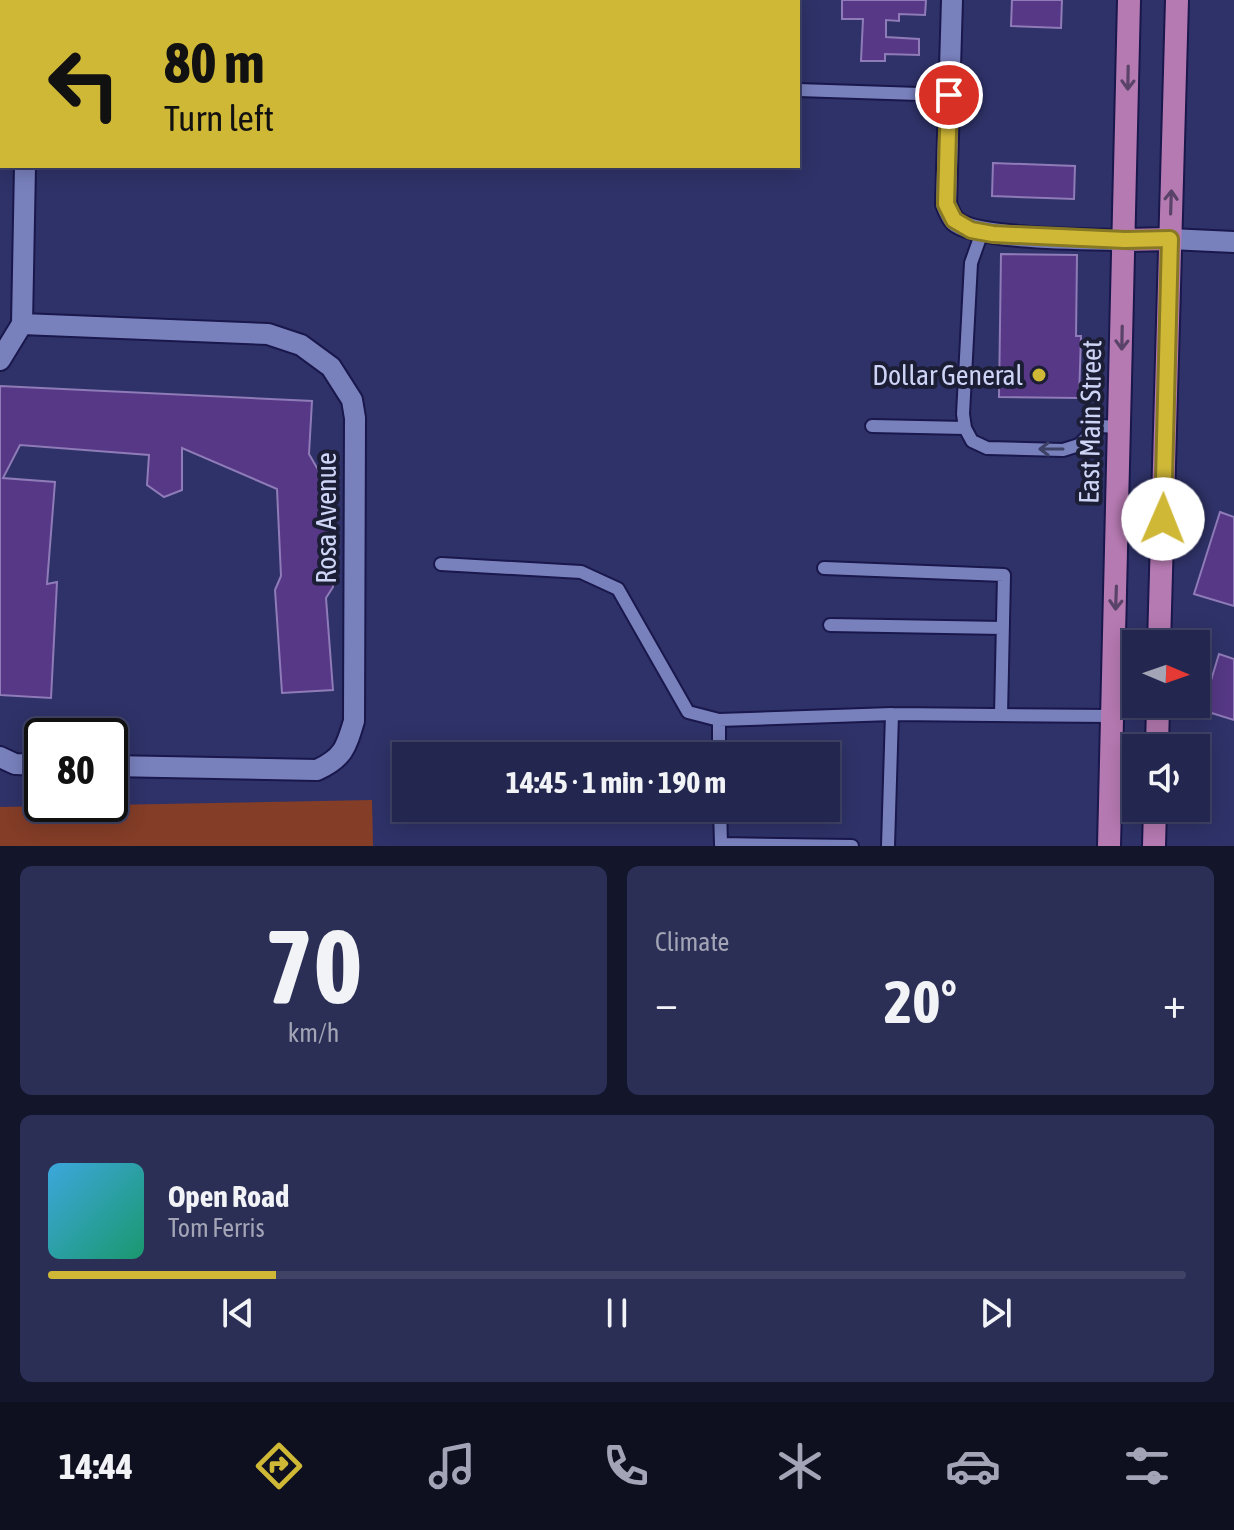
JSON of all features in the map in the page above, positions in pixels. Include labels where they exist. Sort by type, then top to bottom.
[{"type":"highway","name":"East Main Street","points":[[1109,846],[1129,0]]},
{"type":"highway","points":[[1159,630],[1177,0]]},
{"type":"highway","points":[[1125,240],[1170,239]]},
{"type":"highway","points":[[1154,846],[1155,822]]},
{"type":"street","points":[[952,0],[946,204],[954,220],[971,230],[993,234],[1125,240]]},
{"type":"street","points":[[0,360],[22,324],[25,168]]},
{"type":"street","points":[[1170,239],[1234,242]]},
{"type":"street","name":"Rosa Avenue","points":[[22,324],[268,334],[301,345],[331,367],[352,400],[355,418],[354,721],[343,750],[335,762],[317,770],[128,766]]},
{"type":"street","points":[[0,757],[24,764]]},
{"type":"lane","points":[[800,90],[949,95]]},
{"type":"lane","points":[[982,232],[971,263],[963,414],[965,428],[972,441],[987,448],[1063,450],[1079,445],[1098,426],[1120,427]]},
{"type":"lane","points":[[872,426],[965,428]]},
{"type":"lane","points":[[441,564],[581,572],[618,589],[688,712],[719,720],[892,714],[1112,716]]},
{"type":"lane","points":[[824,568],[1004,575],[1001,715]]},
{"type":"lane","points":[[830,625],[1003,628]]},
{"type":"lane","points":[[888,846],[892,714]]},
{"type":"lane","points":[[719,720],[719,742]]},
{"type":"lane","points":[[720,822],[721,844],[852,846]]},
{"type":"shaded area","points":[[372,800],[373,846],[0,846],[0,807],[24,807],[24,822],[128,822],[128,805]]},
{"type":"building","points":[[842,0],[926,0],[925,15],[899,14],[899,21],[886,20],[886,37],[919,39],[919,55],[885,54],[885,61],[861,61],[863,19],[842,19]]},
{"type":"building","points":[[1012,0],[1062,0],[1061,28],[1011,26]]},
{"type":"building","points":[[993,163],[1075,166],[1074,199],[992,196]]},
{"type":"building","points":[[1001,254],[1077,255],[1076,336],[1081,336],[1079,398],[999,397]]},
{"type":"building","points":[[0,386],[312,401],[309,454],[328,487],[333,587],[326,598],[333,690],[282,693],[275,590],[281,576],[277,489],[182,448],[182,490],[164,497],[147,485],[149,455],[20,445],[3,478],[55,482],[47,584],[57,582],[51,698],[0,695]]},
{"type":"building","points":[[1220,512],[1234,517],[1234,606],[1194,594]]},
{"type":"building","points":[[1219,654],[1234,659],[1234,720],[1210,712],[1210,684]]},
{"type":"place","name":"Dollar General","points":[[1039,375]]},
{"type":"route","points":[[949,95],[946,204],[954,220],[971,230],[993,234],[1170,239],[1163,519]]}]
